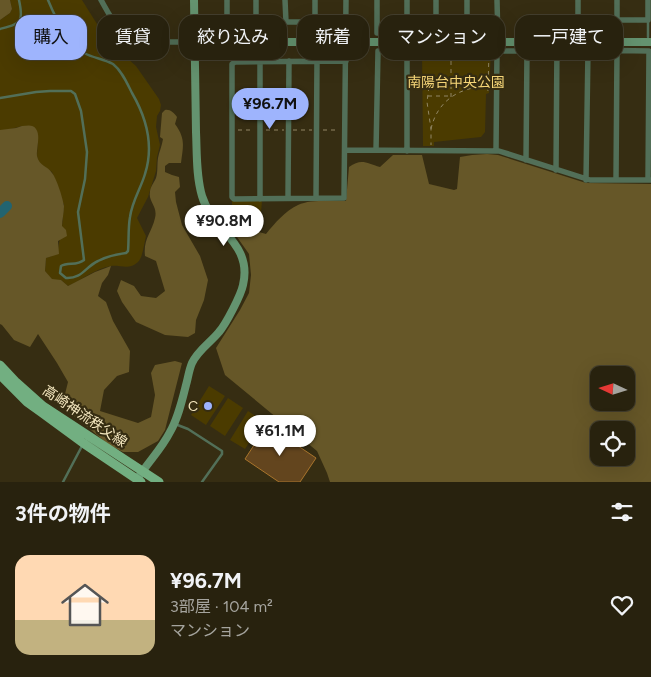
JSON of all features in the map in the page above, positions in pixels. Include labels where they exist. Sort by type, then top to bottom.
[{"type":"main road","name":"高崎神流秩父線","points":[[0,365],[43,406],[159,482]]},
{"type":"main road","name":"高崎神流秩父線","points":[[0,374],[27,402],[139,481]]},
{"type":"street","points":[[101,0],[117,27],[122,33],[134,40],[142,42],[179,42]]},
{"type":"street","points":[[194,0],[194,15]]},
{"type":"street","points":[[227,0],[228,15]]},
{"type":"street","points":[[256,0],[256,15]]},
{"type":"street","points":[[285,0],[286,15]]},
{"type":"street","points":[[315,0],[315,15]]},
{"type":"street","points":[[346,0],[346,15]]},
{"type":"street","points":[[377,0],[377,33],[407,33],[407,0]]},
{"type":"street","points":[[436,0],[436,33],[467,34],[467,0]]},
{"type":"street","points":[[497,0],[497,15]]},
{"type":"street","points":[[578,0],[578,15]]},
{"type":"street","points":[[617,0],[617,15]]},
{"type":"street","points":[[623,20],[648,20],[648,0]]},
{"type":"street","points":[[623,41],[650,39]]},
{"type":"street","points":[[376,150],[378,51],[407,51],[407,150]]},
{"type":"street","points":[[496,151],[497,51],[527,51],[526,160]]},
{"type":"street","points":[[345,150],[496,151],[586,180],[649,180],[649,52],[623,51]]},
{"type":"street","points":[[139,481],[142,471],[162,446],[174,424],[192,363],[200,350],[220,332],[244,286],[242,257],[236,244],[210,213],[202,198],[198,178],[195,60]]},
{"type":"street","points":[[556,170],[558,60]]},
{"type":"street","points":[[586,180],[588,60]]},
{"type":"street","points":[[616,180],[617,60]]},
{"type":"street","points":[[316,198],[317,61]]},
{"type":"street","points":[[346,61],[344,198],[234,199],[232,197],[232,64],[235,62],[346,61]]},
{"type":"street","points":[[260,62],[260,199]]},
{"type":"street","points":[[288,198],[289,62]]},
{"type":"lane","points":[[0,29],[12,26],[20,21],[19,0]]},
{"type":"lane","points":[[0,98],[36,92],[71,92],[75,94],[81,111],[87,152],[85,179],[78,212],[84,260],[76,264],[64,264],[61,266],[60,273],[66,278],[75,278],[96,261],[126,253],[128,251],[130,216],[148,160],[149,147],[144,120],[125,79],[115,66],[89,56],[79,49],[63,29],[48,0]]},
{"type":"lane","points":[[648,20],[650,39]]},
{"type":"lane","points":[[174,424],[188,429],[222,451],[222,454],[202,482]]},
{"type":"lane","points":[[62,482],[83,443]]},
{"type":"path","points":[[431,129],[435,115],[451,96],[451,60]]},
{"type":"path","points":[[488,60],[488,91]]},
{"type":"path","points":[[430,79],[427,102],[432,151]]},
{"type":"path","points":[[428,96],[451,96],[474,88],[488,87]]},
{"type":"green space","points":[[10,0],[82,0],[97,24],[97,60],[129,60],[136,66],[159,99],[161,105],[156,127],[160,145],[156,171],[148,197],[137,218],[146,236],[141,257],[132,266],[105,267],[68,286],[61,280],[52,280],[45,271],[46,258],[52,256],[58,249],[64,205],[52,172],[39,163],[37,156],[38,135],[31,126],[22,126],[4,131],[0,130],[0,20],[10,13],[12,9]]},
{"type":"green space","name":"南陽台中央公園","points":[[422,60],[491,60],[489,93],[486,94],[485,132],[481,137],[434,142],[434,146],[423,146]]},
{"type":"green space","points":[[232,200],[262,200],[260,227],[232,208]]},
{"type":"green space","name":"C","points":[[209,386],[225,396],[206,425],[191,415]]},
{"type":"green space","points":[[228,398],[243,408],[225,436],[210,426]]},
{"type":"green space","points":[[248,411],[263,421],[245,449],[230,440]]},
{"type":"shaded area","points":[[0,0],[10,0],[12,9],[10,13],[0,20]]},
{"type":"shaded area","points":[[165,110],[170,111],[177,117],[175,124],[181,134],[183,147],[181,163],[169,163],[165,166],[165,172],[179,177],[180,187],[175,192],[182,225],[200,256],[208,280],[204,300],[196,320],[195,333],[188,337],[165,335],[136,322],[117,291],[121,280],[134,286],[141,296],[156,298],[165,291],[156,261],[145,256],[145,250],[146,240],[156,214],[150,199],[150,192],[157,176],[158,158],[163,139],[160,137],[162,113]]},
{"type":"shaded area","points":[[22,126],[35,127],[38,135],[38,159],[54,176],[60,189],[64,206],[62,226],[66,230],[67,236],[58,241],[59,254],[46,258],[45,271],[52,279],[61,280],[68,286],[111,266],[98,296],[106,302],[113,321],[130,351],[129,372],[117,376],[104,390],[100,411],[138,423],[151,417],[155,395],[151,373],[155,365],[175,361],[182,363],[165,430],[158,441],[138,452],[123,452],[109,445],[62,406],[68,382],[38,334],[30,347],[14,340],[0,324],[0,130]]},
{"type":"shaded area","points":[[487,154],[498,155],[586,183],[651,184],[651,482],[330,482],[317,451],[225,375],[216,348],[249,293],[251,275],[249,254],[237,237],[249,229],[266,234],[285,214],[303,203],[346,201],[349,167],[353,164],[364,162],[380,167],[393,155],[422,155],[429,184],[454,190],[457,189],[460,157]]},
{"type":"building","points":[[267,425],[316,458],[300,482],[279,482],[245,459]]},
{"type":"waterway","points":[[0,213],[7,206]]},
{"type":"place","name":"C","points":[[208,406]]}]
